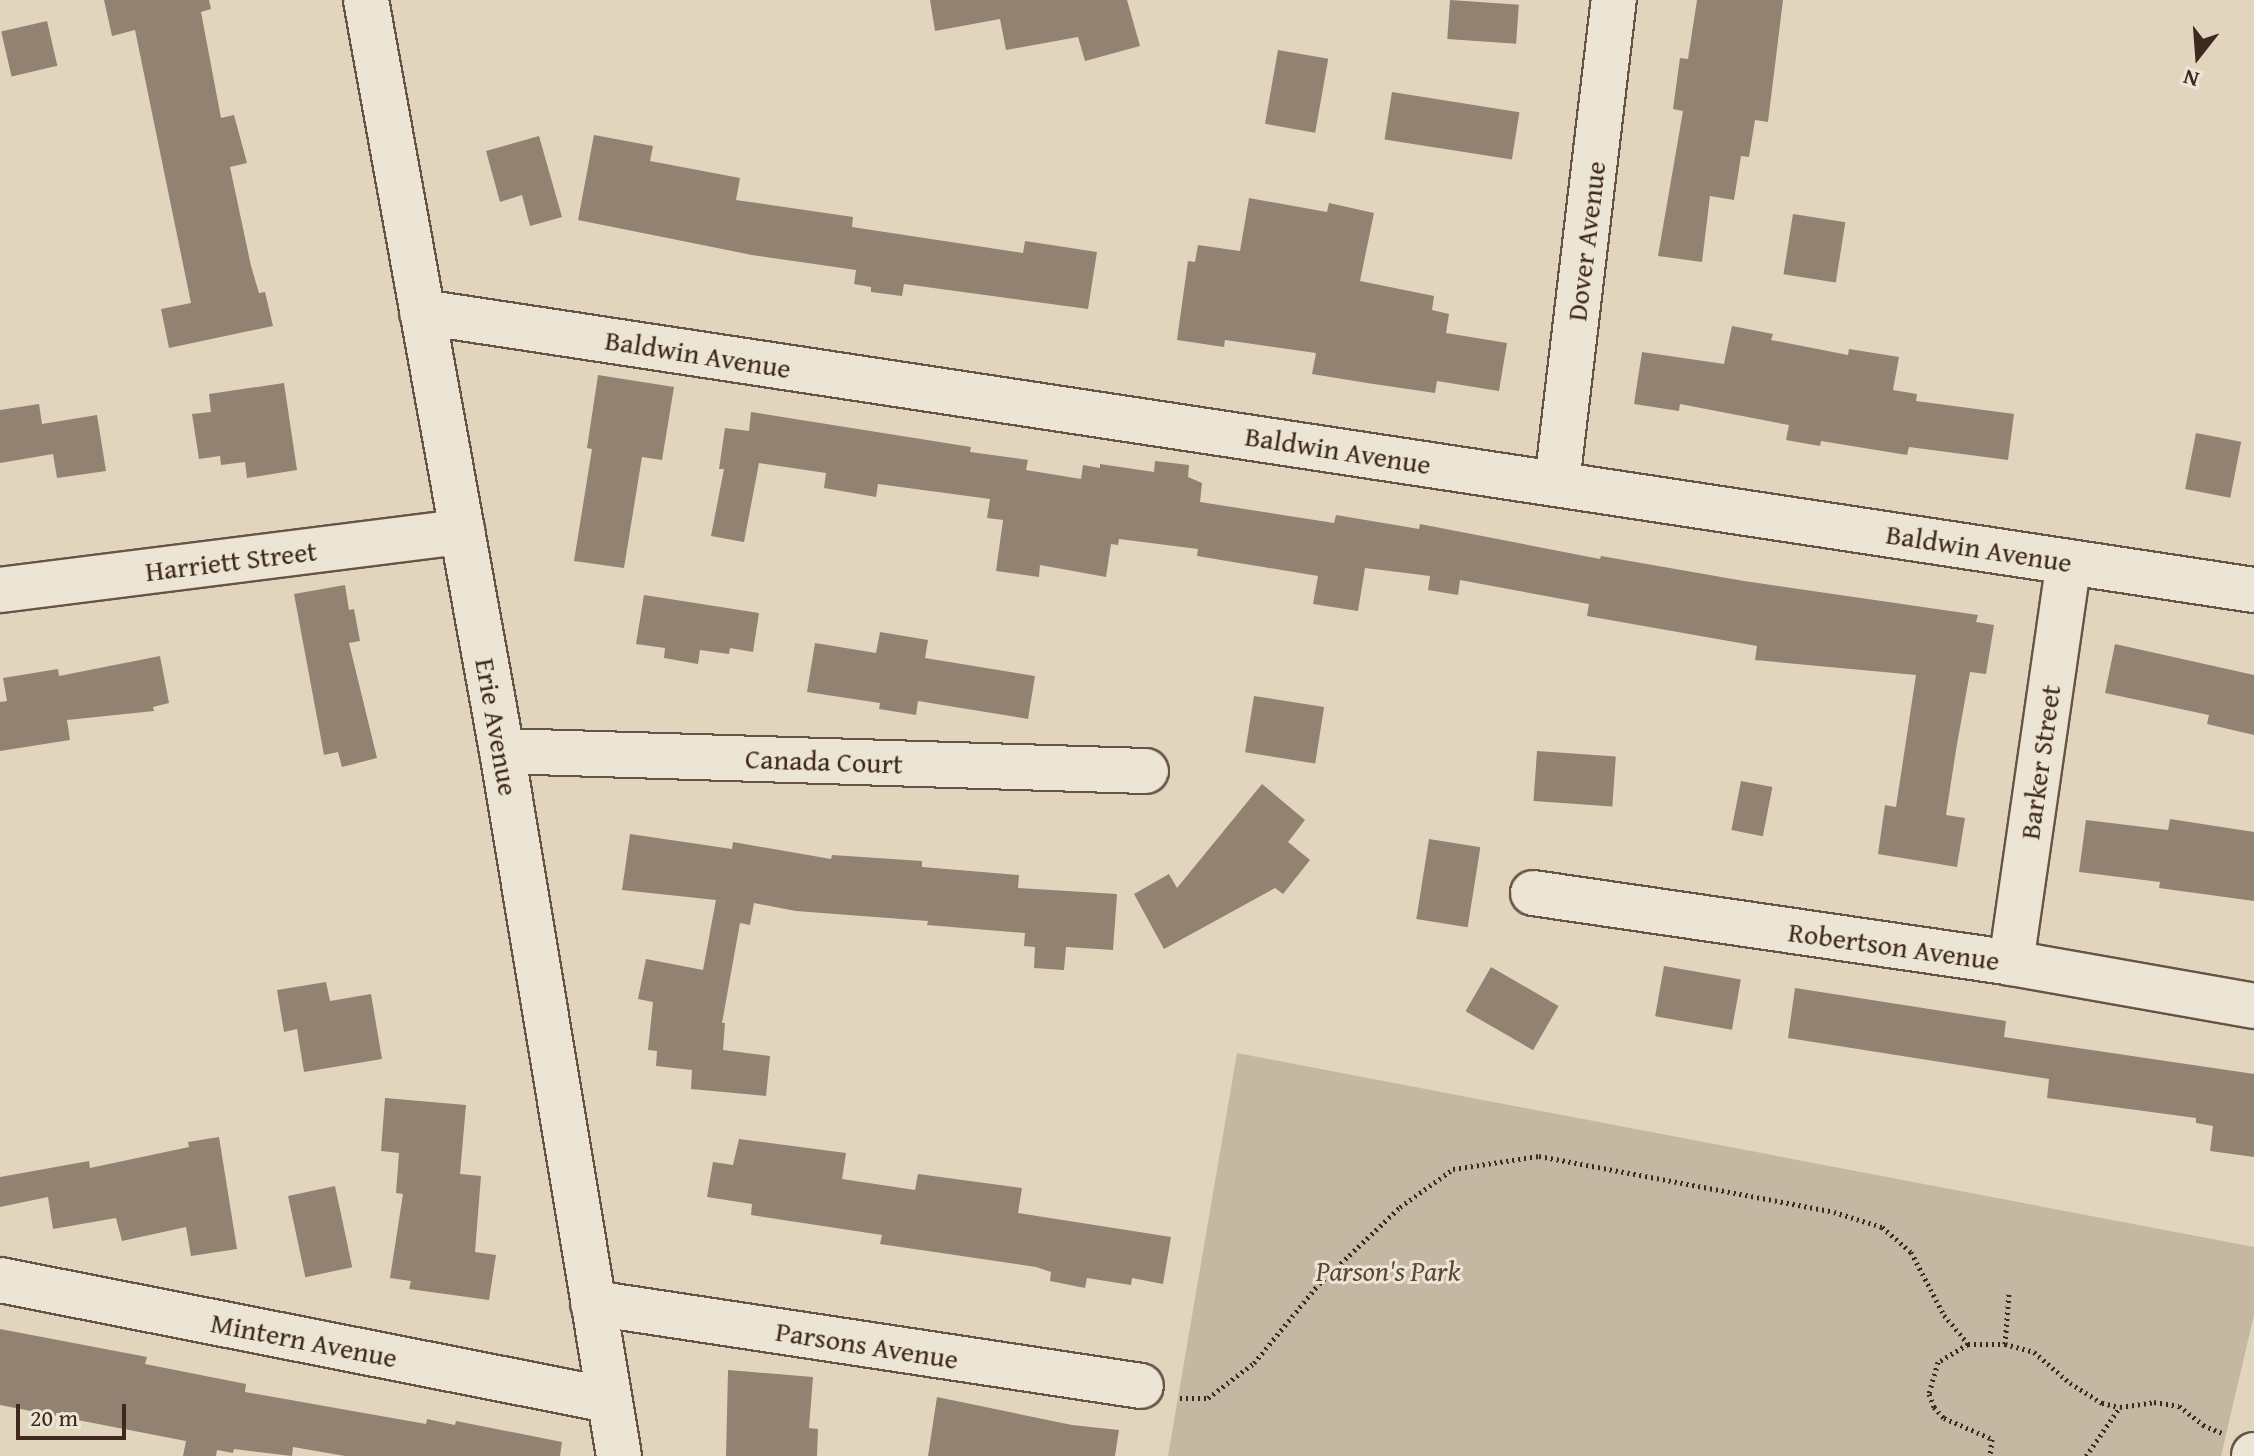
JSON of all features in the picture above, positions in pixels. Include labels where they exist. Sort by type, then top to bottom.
[{"type":"street","name":"Erie Avenue","points":[[366,0],[502,751],[619,1456]]},
{"type":"street","name":"Dover Avenue","points":[[1557,483],[1614,0]]},
{"type":"street","name":"Baldwin Avenue","points":[[422,312],[2254,590]]},
{"type":"street","name":"Harriett Street","points":[[0,590],[462,532]]},
{"type":"street","name":"Barker Street","points":[[2011,963],[2069,562]]},
{"type":"street","name":"Canada Court","points":[[502,751],[1146,771]]},
{"type":"street","name":"Robertson Avenue","points":[[1533,893],[2011,963],[2254,1006]]},
{"type":"street","name":"Mintern Avenue","points":[[0,1280],[608,1400]]},
{"type":"street","name":"Parsons Avenue","points":[[593,1303],[1141,1386]]},
{"type":"path","points":[[1141,1386],[1173,1398],[1208,1398],[1254,1363],[1319,1284],[1400,1207],[1453,1169],[1539,1156],[1834,1212],[1882,1227],[1911,1252],[1944,1315],[1968,1344]]},
{"type":"path","points":[[2005,1344],[2009,1293]]},
{"type":"path","points":[[1990,1456],[1992,1439],[1944,1418],[1934,1407],[1929,1394],[1938,1362],[1968,1344],[2005,1344],[2034,1352],[2070,1383],[2102,1403],[2120,1407],[2154,1402],[2179,1406],[2203,1425],[2245,1449]]},
{"type":"path","points":[[2086,1456],[2120,1407]]},
{"type":"green space","name":"Parson's Park","points":[[1237,1053],[2254,1247],[2254,1315],[2221,1456],[1168,1456]]},
{"type":"building","points":[[104,0],[209,0],[211,9],[201,12],[221,118],[234,115],[247,163],[230,167],[251,266],[259,293],[265,292],[273,326],[169,348],[161,309],[191,303],[135,30],[112,36]]},
{"type":"building","points":[[930,0],[1127,0],[1140,46],[1085,61],[1078,37],[1006,50],[1000,19],[935,31]]},
{"type":"building","points":[[1450,0],[1519,5],[1516,44],[1447,39]]},
{"type":"building","points":[[1697,0],[1783,0],[1768,122],[1755,120],[1749,157],[1741,156],[1734,200],[1710,196],[1702,262],[1658,256],[1683,111],[1673,109],[1680,58],[1688,59]]},
{"type":"building","points":[[47,21],[57,66],[12,76],[1,32]]},
{"type":"building","points":[[1278,50],[1328,59],[1315,133],[1265,124]]},
{"type":"building","points":[[1392,92],[1519,112],[1512,160],[1384,139]]},
{"type":"building","points":[[594,135],[653,146],[650,161],[740,178],[736,200],[853,217],[852,227],[1023,253],[1025,241],[1097,252],[1088,309],[904,284],[902,296],[871,292],[871,287],[854,284],[856,270],[752,255],[578,220]]},
{"type":"building","points":[[539,136],[562,217],[530,226],[522,195],[500,202],[486,151]]},
{"type":"building","points":[[1249,198],[1327,212],[1329,203],[1374,213],[1360,281],[1434,296],[1432,310],[1449,314],[1446,333],[1507,343],[1499,391],[1437,381],[1435,393],[1367,383],[1312,374],[1316,353],[1225,340],[1224,347],[1177,340],[1188,261],[1195,262],[1198,245],[1240,251]]},
{"type":"building","points":[[1793,214],[1845,222],[1836,283],[1783,274]]},
{"type":"building","points":[[1732,326],[1773,334],[1771,340],[1848,355],[1849,349],[1899,357],[1893,390],[1917,394],[1916,401],[2014,414],[2008,460],[1909,447],[1907,455],[1821,441],[1820,446],[1786,440],[1789,425],[1680,404],[1679,411],[1634,404],[1642,352],[1724,364]]},
{"type":"building","points":[[598,375],[674,387],[662,460],[642,457],[624,568],[574,561],[592,449],[587,448]]},
{"type":"building","points":[[284,383],[297,470],[247,478],[245,462],[221,465],[220,456],[199,459],[192,414],[211,412],[209,394]]},
{"type":"building","points":[[39,404],[42,424],[97,415],[106,471],[57,478],[53,454],[0,463],[0,410]]},
{"type":"building","points":[[751,412],[971,447],[970,452],[1028,460],[1026,470],[1081,479],[1083,465],[1100,468],[1100,464],[1154,472],[1155,461],[1189,465],[1188,477],[1202,483],[1200,502],[1334,523],[1336,515],[1419,529],[1420,524],[1600,559],[1601,556],[1744,581],[1978,615],[1976,622],[1994,625],[1986,674],[1970,672],[1946,815],[1965,818],[1957,867],[1878,854],[1885,805],[1896,807],[1916,675],[1755,660],[1757,646],[1587,616],[1589,604],[1460,580],[1458,595],[1428,590],[1430,576],[1365,568],[1358,611],[1313,604],[1318,576],[1197,556],[1198,549],[1119,539],[1118,545],[1111,544],[1106,577],[1040,565],[1039,577],[996,571],[1003,520],[987,518],[990,499],[878,484],[876,497],[824,488],[826,473],[759,463],[744,542],[711,536],[724,469],[719,469],[725,428],[749,431]]},
{"type":"building","points":[[2196,433],[2241,442],[2230,498],[2185,489]]},
{"type":"building","points":[[345,585],[349,610],[354,609],[360,641],[349,643],[377,758],[342,767],[338,752],[324,755],[294,594]]},
{"type":"building","points":[[644,595],[759,613],[753,652],[730,648],[729,654],[700,650],[698,664],[664,658],[665,648],[636,644]]},
{"type":"building","points":[[880,632],[928,640],[925,658],[1035,676],[1028,719],[918,701],[916,715],[879,709],[880,703],[807,692],[815,643],[876,653]]},
{"type":"building","points":[[2115,644],[2254,675],[2254,735],[2207,724],[2209,715],[2105,693]]},
{"type":"building","points":[[160,656],[169,703],[153,707],[154,711],[67,720],[70,740],[0,751],[0,702],[7,701],[3,678],[58,669],[59,676]]},
{"type":"building","points":[[1254,696],[1324,707],[1315,763],[1245,752]]},
{"type":"building","points":[[1537,751],[1616,757],[1612,806],[1534,801]]},
{"type":"building","points":[[1741,781],[1772,787],[1763,836],[1731,830]]},
{"type":"building","points":[[1262,784],[1305,820],[1288,842],[1310,860],[1283,894],[1275,888],[1164,949],[1134,894],[1169,874],[1177,888]]},
{"type":"building","points":[[2170,819],[2254,832],[2254,901],[2159,888],[2160,882],[2079,872],[2086,820],[2168,830]]},
{"type":"building","points":[[630,834],[732,849],[733,842],[831,859],[832,855],[922,861],[922,867],[1019,875],[1018,888],[1117,894],[1113,950],[1066,947],[1064,970],[1034,968],[1035,947],[1024,946],[1025,933],[927,925],[928,921],[796,911],[754,903],[750,925],[740,923],[722,1023],[725,1023],[723,1050],[770,1056],[766,1096],[691,1089],[692,1070],[656,1066],[657,1051],[648,1050],[653,1002],[638,999],[646,959],[703,970],[716,900],[622,890]]},
{"type":"building","points":[[1429,839],[1480,847],[1468,927],[1416,919]]},
{"type":"building","points":[[1664,966],[1741,980],[1732,1030],[1655,1016]]},
{"type":"building","points":[[1491,967],[1559,1006],[1533,1050],[1466,1011]]},
{"type":"building","points":[[326,982],[330,1001],[371,994],[382,1059],[304,1072],[297,1029],[284,1032],[277,990]]},
{"type":"building","points":[[1795,988],[2006,1021],[2004,1037],[2254,1074],[2254,1157],[2210,1151],[2213,1126],[2196,1123],[2196,1118],[2047,1098],[2049,1079],[1788,1038]]},
{"type":"building","points":[[385,1098],[466,1105],[460,1174],[481,1176],[475,1252],[496,1255],[489,1300],[409,1289],[411,1281],[390,1278],[403,1194],[396,1193],[399,1153],[381,1151]]},
{"type":"building","points":[[219,1137],[237,1249],[191,1256],[186,1227],[122,1241],[116,1218],[53,1229],[48,1197],[0,1207],[0,1177],[89,1161],[90,1168],[189,1147],[188,1142]]},
{"type":"building","points":[[739,1139],[846,1153],[842,1179],[915,1190],[918,1174],[1022,1188],[1018,1213],[1171,1237],[1163,1284],[1132,1278],[1131,1285],[1087,1278],[1085,1288],[1050,1281],[1051,1272],[1036,1267],[880,1244],[882,1235],[751,1215],[752,1204],[707,1197],[713,1162],[733,1165]]},
{"type":"building","points":[[335,1186],[352,1267],[305,1277],[288,1196]]},
{"type":"building","points":[[0,1329],[147,1357],[145,1364],[246,1384],[245,1392],[426,1424],[427,1419],[455,1425],[456,1421],[562,1442],[560,1456],[345,1456],[293,1447],[292,1456],[234,1449],[233,1453],[217,1450],[216,1456],[183,1456],[186,1441],[0,1405]]},
{"type":"building","points":[[728,1370],[813,1377],[809,1428],[818,1429],[817,1456],[726,1456]]},
{"type":"building","points":[[937,1397],[1072,1425],[1119,1430],[1115,1456],[928,1456]]}]
